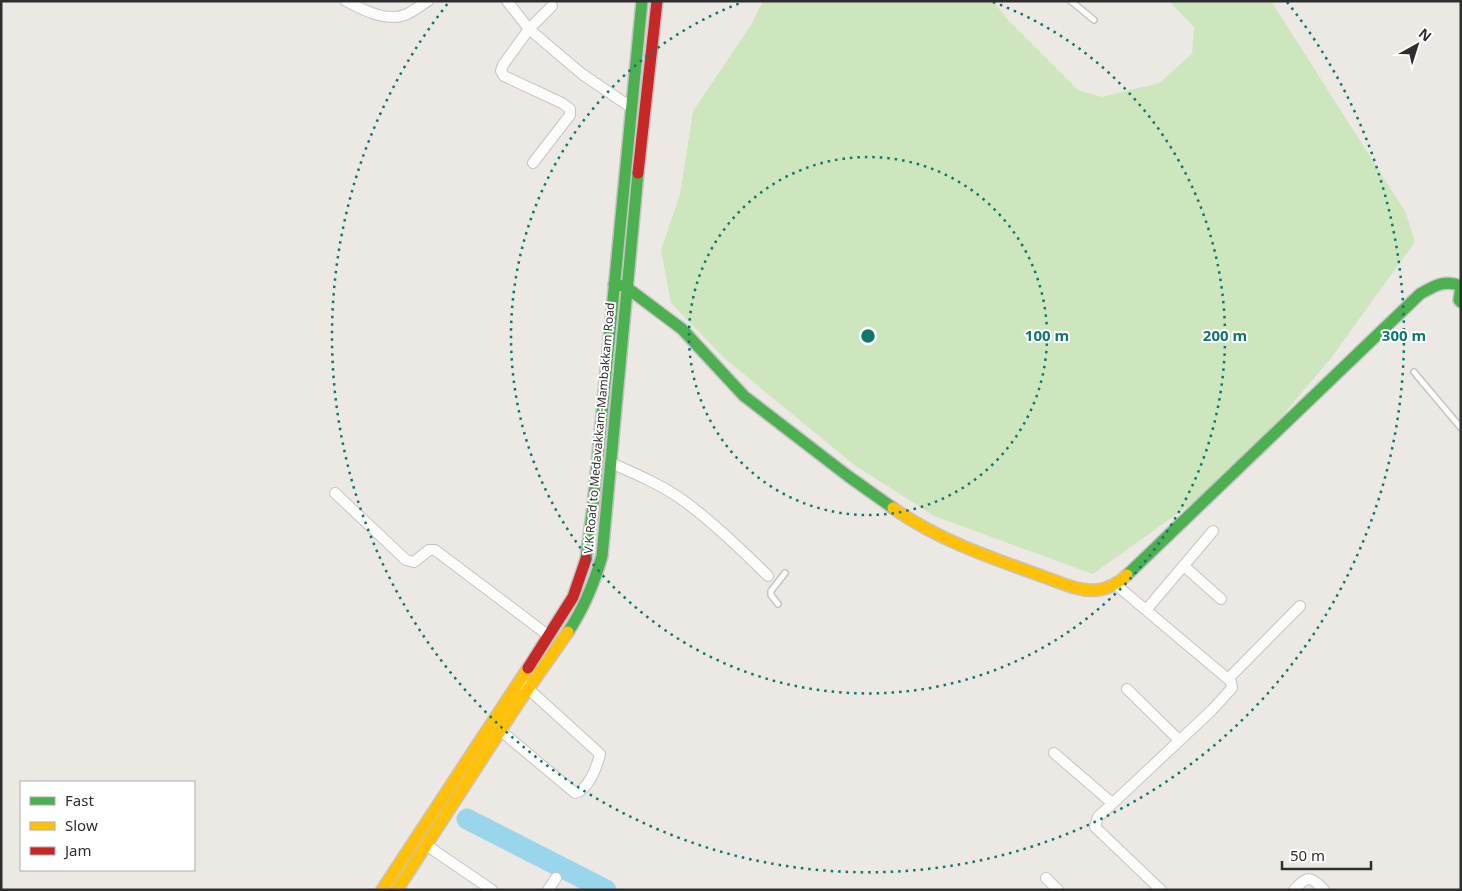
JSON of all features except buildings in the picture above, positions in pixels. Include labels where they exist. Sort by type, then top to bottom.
[{"type":"street","points":[[346,1],[363,11],[389,16],[406,15],[428,1]]},
{"type":"street","points":[[507,1],[529,29],[582,74],[632,108]]},
{"type":"street","name":"V.K Road to Medavakkam-Mambakkam Road","points":[[382,890],[549,636],[575,594],[582,575],[588,552],[642,1]]},
{"type":"street","name":"V.K Road to Medavakkam-Mambakkam Road","points":[[397,890],[529,688],[578,618],[594,585],[602,556],[626,287],[657,1]]},
{"type":"street","points":[[533,163],[570,115],[570,109],[562,103],[504,76],[501,71],[503,65],[529,29],[552,6]]},
{"type":"street","points":[[614,284],[626,287],[687,333],[738,389],[765,412],[848,476],[900,513],[948,540],[988,556],[1076,588],[1097,590],[1115,584],[1125,577],[1420,294],[1445,282],[1455,282],[1461,286],[1459,300],[1461,302]]},
{"type":"street","points":[[611,463],[645,478],[682,500],[715,524],[768,576]]},
{"type":"street","points":[[335,493],[406,560],[414,562],[429,550],[435,550],[549,636]]},
{"type":"street","points":[[1146,610],[1213,531]]},
{"type":"street","points":[[1184,566],[1221,599]]},
{"type":"street","points":[[1115,584],[1228,679],[1231,682],[1232,688],[1098,817],[1095,827],[1161,890]]},
{"type":"street","points":[[1228,679],[1300,606]]},
{"type":"street","points":[[501,731],[575,793],[579,792],[596,772],[600,754],[519,680]]},
{"type":"street","points":[[1127,689],[1179,740]]},
{"type":"street","points":[[1054,753],[1112,803]]},
{"type":"street","points":[[426,845],[492,890]]},
{"type":"street","points":[[548,890],[556,878]]},
{"type":"street","points":[[1046,878],[1058,890]]},
{"type":"street","points":[[1294,890],[1304,879],[1309,878],[1314,880],[1324,890]]},
{"type":"street","points":[[1144,890],[1152,881]]},
{"type":"lane","points":[[1071,1],[1094,20]]},
{"type":"lane","points":[[1414,372],[1461,428]]},
{"type":"lane","points":[[778,604],[771,596],[771,591],[785,573]]},
{"type":"lane","points":[[768,576],[777,584]]},
{"type":"green space","points":[[763,1],[993,1],[1008,20],[1078,90],[1102,97],[1159,83],[1192,54],[1194,27],[1169,1],[1271,1],[1406,213],[1415,242],[1331,358],[1234,473],[1093,574],[934,516],[853,464],[723,357],[671,303],[661,250],[680,194],[693,111],[751,25]]},
{"type":"waterway","points":[[467,819],[606,890]]},
{"type":"traffic: fast","points":[[586,559],[593,506],[642,1]]},
{"type":"traffic: fast","points":[[568,632],[588,596],[602,556],[638,173]]},
{"type":"traffic: fast","points":[[1127,575],[1420,294],[1445,283],[1461,286]]},
{"type":"traffic: fast","points":[[614,284],[626,287],[682,329],[744,396],[893,508]]},
{"type":"traffic: fast","points":[[1461,287],[1459,300],[1461,302]]},
{"type":"traffic: slow","points":[[893,508],[946,539],[1062,584],[1090,590],[1101,589],[1114,585],[1127,575]]},
{"type":"traffic: slow","points":[[397,890],[519,702],[568,632]]},
{"type":"traffic: slow","points":[[382,890],[528,668]]},
{"type":"traffic: jam","points":[[638,173],[657,1]]},
{"type":"traffic: jam","points":[[528,668],[573,597],[586,559]]}]
